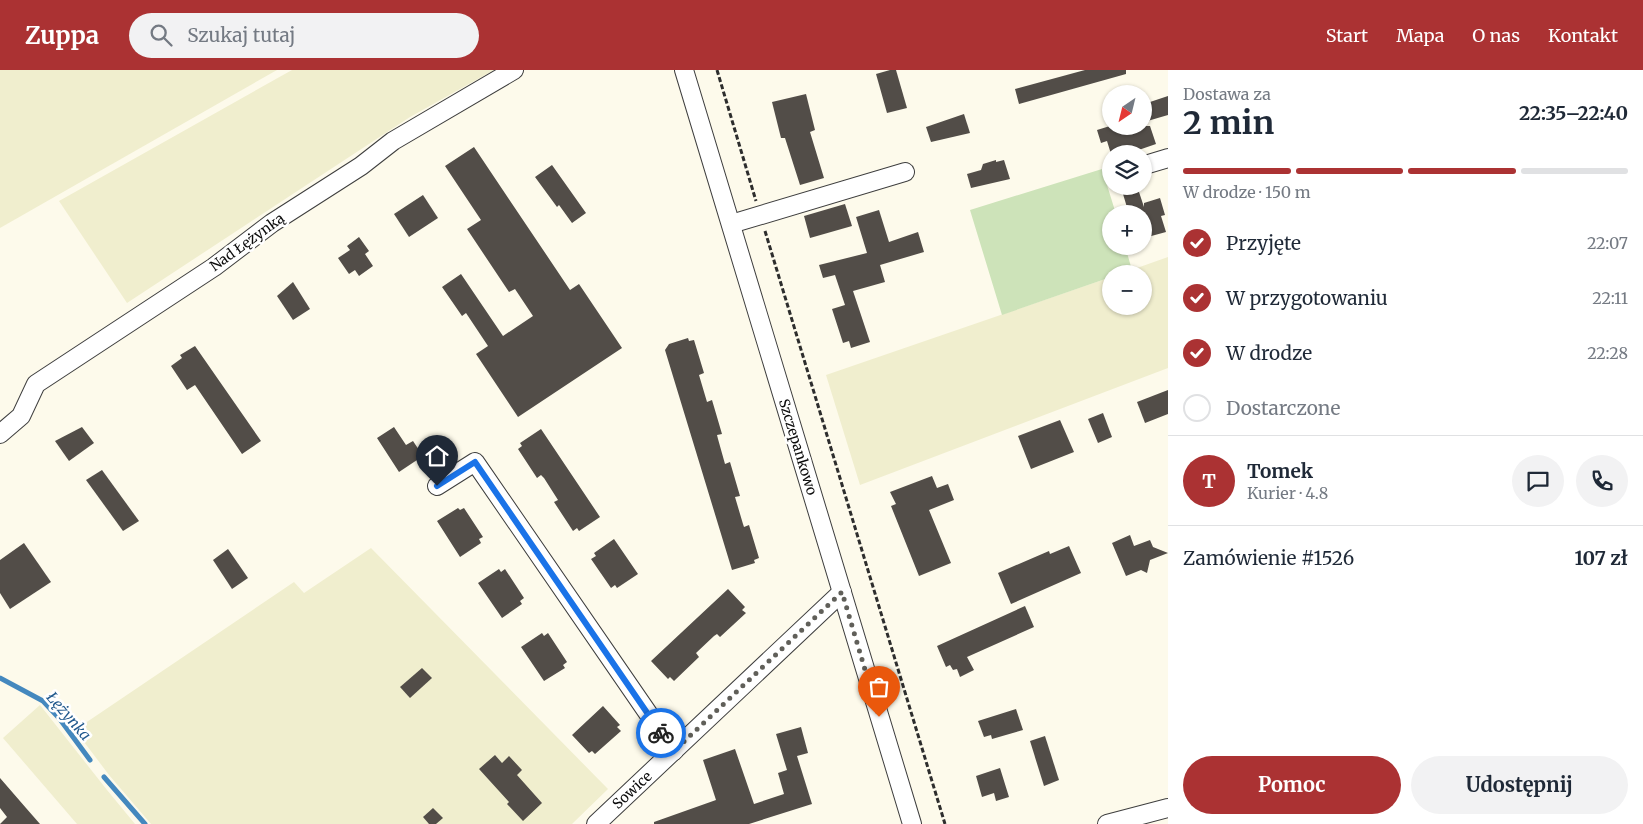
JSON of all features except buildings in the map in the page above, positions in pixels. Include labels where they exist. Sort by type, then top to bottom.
[{"type":"street","name":"Nad Łężynką","points":[[0,434],[21,416],[36,384],[214,267],[272,222],[361,166],[393,141],[514,70]]},
{"type":"street","name":"Szczepankowo","points":[[684,70],[912,824]]},
{"type":"street","points":[[1152,163],[1168,158]]},
{"type":"street","points":[[731,224],[905,172]]},
{"type":"street","points":[[437,486],[475,462],[674,751]]},
{"type":"street","name":"Sowice","points":[[598,823],[842,592]]},
{"type":"street","points":[[1107,824],[1168,808]]},
{"type":"path","points":[[717,70],[945,824]]},
{"type":"shaded area","points":[[0,70],[277,70],[0,228]]},
{"type":"shaded area","points":[[292,70],[494,70],[410,117],[127,303],[59,201]]},
{"type":"shaded area","points":[[1168,257],[1168,368],[860,485],[826,375],[1102,280],[1102,315],[1152,315],[1152,265],[1145,265]]},
{"type":"shaded area","points":[[371,548],[608,789],[572,824],[151,824],[109,775],[75,730],[294,582],[304,593]]},
{"type":"shaded area","points":[[40,705],[135,824],[77,824],[3,738]]},
{"type":"green space","points":[[1102,169],[1102,195],[1110,195],[1113,205],[1102,205],[1102,255],[1128,255],[1131,265],[1102,265],[1102,280],[1002,315],[970,210]]},
{"type":"waterway","name":"Łężynka","points":[[0,678],[43,701],[59,718],[90,760]]},
{"type":"waterway","name":"Łężynka","points":[[104,777],[145,824]]},
{"type":"way so far","points":[[661,733],[674,751],[842,592],[879,717]]},
{"type":"route","points":[[437,486],[475,462],[661,733]]}]
